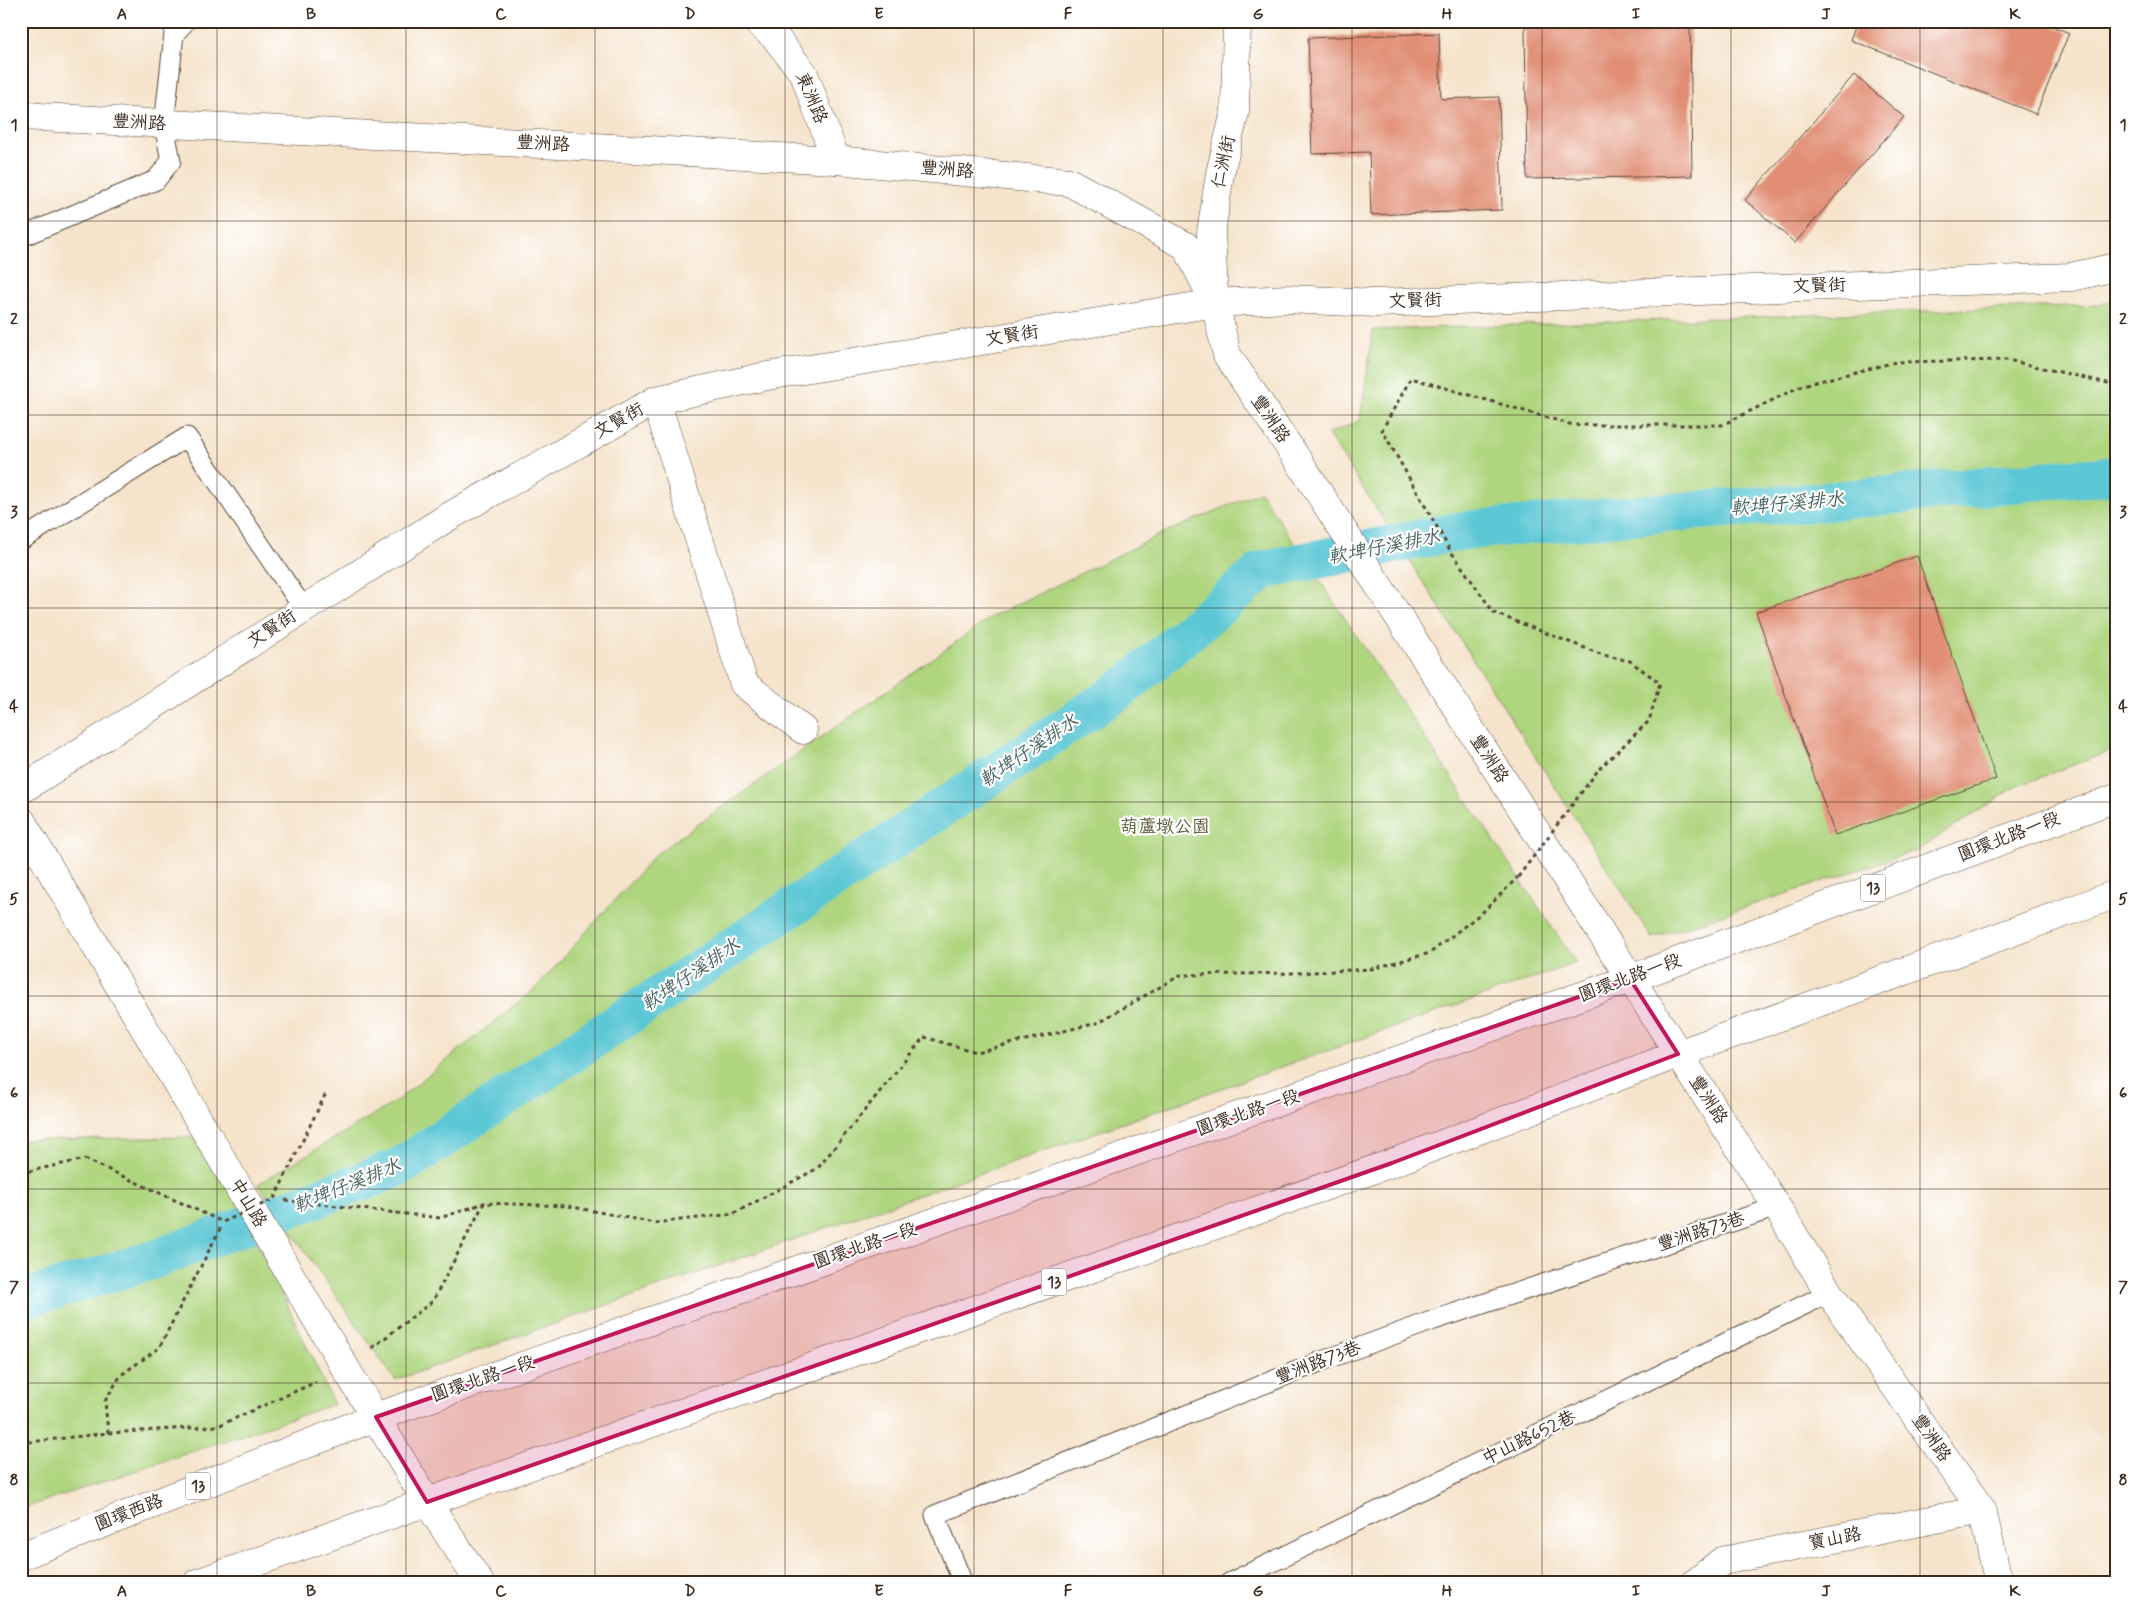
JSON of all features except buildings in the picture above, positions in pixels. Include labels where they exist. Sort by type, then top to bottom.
[{"type":"street","name":"東洲路","points":[[756,21],[775,38],[804,74],[836,160]]},
{"type":"street","name":"仁洲街","points":[[1215,303],[1211,233],[1220,173],[1235,112],[1237,21]]},
{"type":"street","name":"豐洲路","points":[[21,116],[836,160],[1069,182],[1186,246],[1215,303],[1227,355],[1298,460],[1777,1207],[1829,1293],[1982,1510],[1999,1583]]},
{"type":"street","name":"文賢街","points":[[21,790],[448,517],[656,400],[767,376],[1215,303],[1286,299],[1376,303],[2071,277],[2116,267]]},
{"type":"street","points":[[656,400],[744,684],[804,730]]},
{"type":"street","name":"圓環北路一段","points":[[376,1417],[1630,979],[2116,798]]},
{"type":"street","name":"中山路","points":[[21,820],[346,1369],[427,1502],[480,1583]]},
{"type":"street","name":"13","points":[[197,1583],[1392,1163],[1678,1054],[2116,894]]},
{"type":"street","name":"圓環西路","points":[[21,1556],[376,1417]]},
{"type":"street","name":"寶山路","points":[[1696,1583],[1722,1561],[1982,1510]]},
{"type":"lane","points":[[21,238],[156,180],[171,161],[164,125],[174,34],[186,21]]},
{"type":"lane","points":[[21,540],[187,437],[304,609]]},
{"type":"lane","name":"豐洲路73巷","points":[[963,1583],[935,1516],[1322,1361],[1434,1320],[1777,1207]]},
{"type":"lane","name":"中山路652巷","points":[[1229,1583],[1829,1293]]},
{"type":"path","points":[[108,1433],[105,1401],[121,1375],[159,1348],[223,1222],[274,1199],[440,1218],[484,1203],[568,1206],[654,1223],[733,1214],[818,1168],[924,1037],[976,1052],[1097,1023],[1181,975],[1295,974],[1371,969],[1430,953],[1484,911],[1518,877],[1599,769],[1649,721],[1660,684],[1630,661],[1603,654],[1494,613],[1450,550],[1382,430],[1411,378],[1573,425],[1722,425],[1803,385],[1896,362],[2008,360],[2116,385]]},
{"type":"path","points":[[274,1199],[327,1091]]},
{"type":"path","points":[[21,1173],[84,1159],[223,1222]]},
{"type":"path","points":[[21,1443],[108,1433],[218,1426],[346,1369],[434,1301],[484,1203]]},
{"type":"path","points":[[466,1210],[484,1203]]},
{"type":"highlighted area","points":[[1630,979],[1678,1054],[1392,1163],[427,1502],[376,1417]]},
{"type":"green space","points":[[2116,299],[2116,749],[2017,786],[1918,850],[1652,938],[1328,434],[1360,421],[1373,330],[2101,305]]},
{"type":"green space","name":"葫蘆墩公園","points":[[1260,492],[1576,963],[395,1380],[258,1184],[395,1102],[536,988],[656,854],[993,616],[1166,532]]},
{"type":"green space","points":[[196,1137],[241,1208],[334,1404],[21,1509],[21,1140]]},
{"type":"waterway","name":"軟埤仔溪排水","points":[[21,1300],[153,1260],[400,1167],[1122,689],[1263,570],[1461,531],[1648,514],[1820,502],[2048,480],[2116,476]]}]
